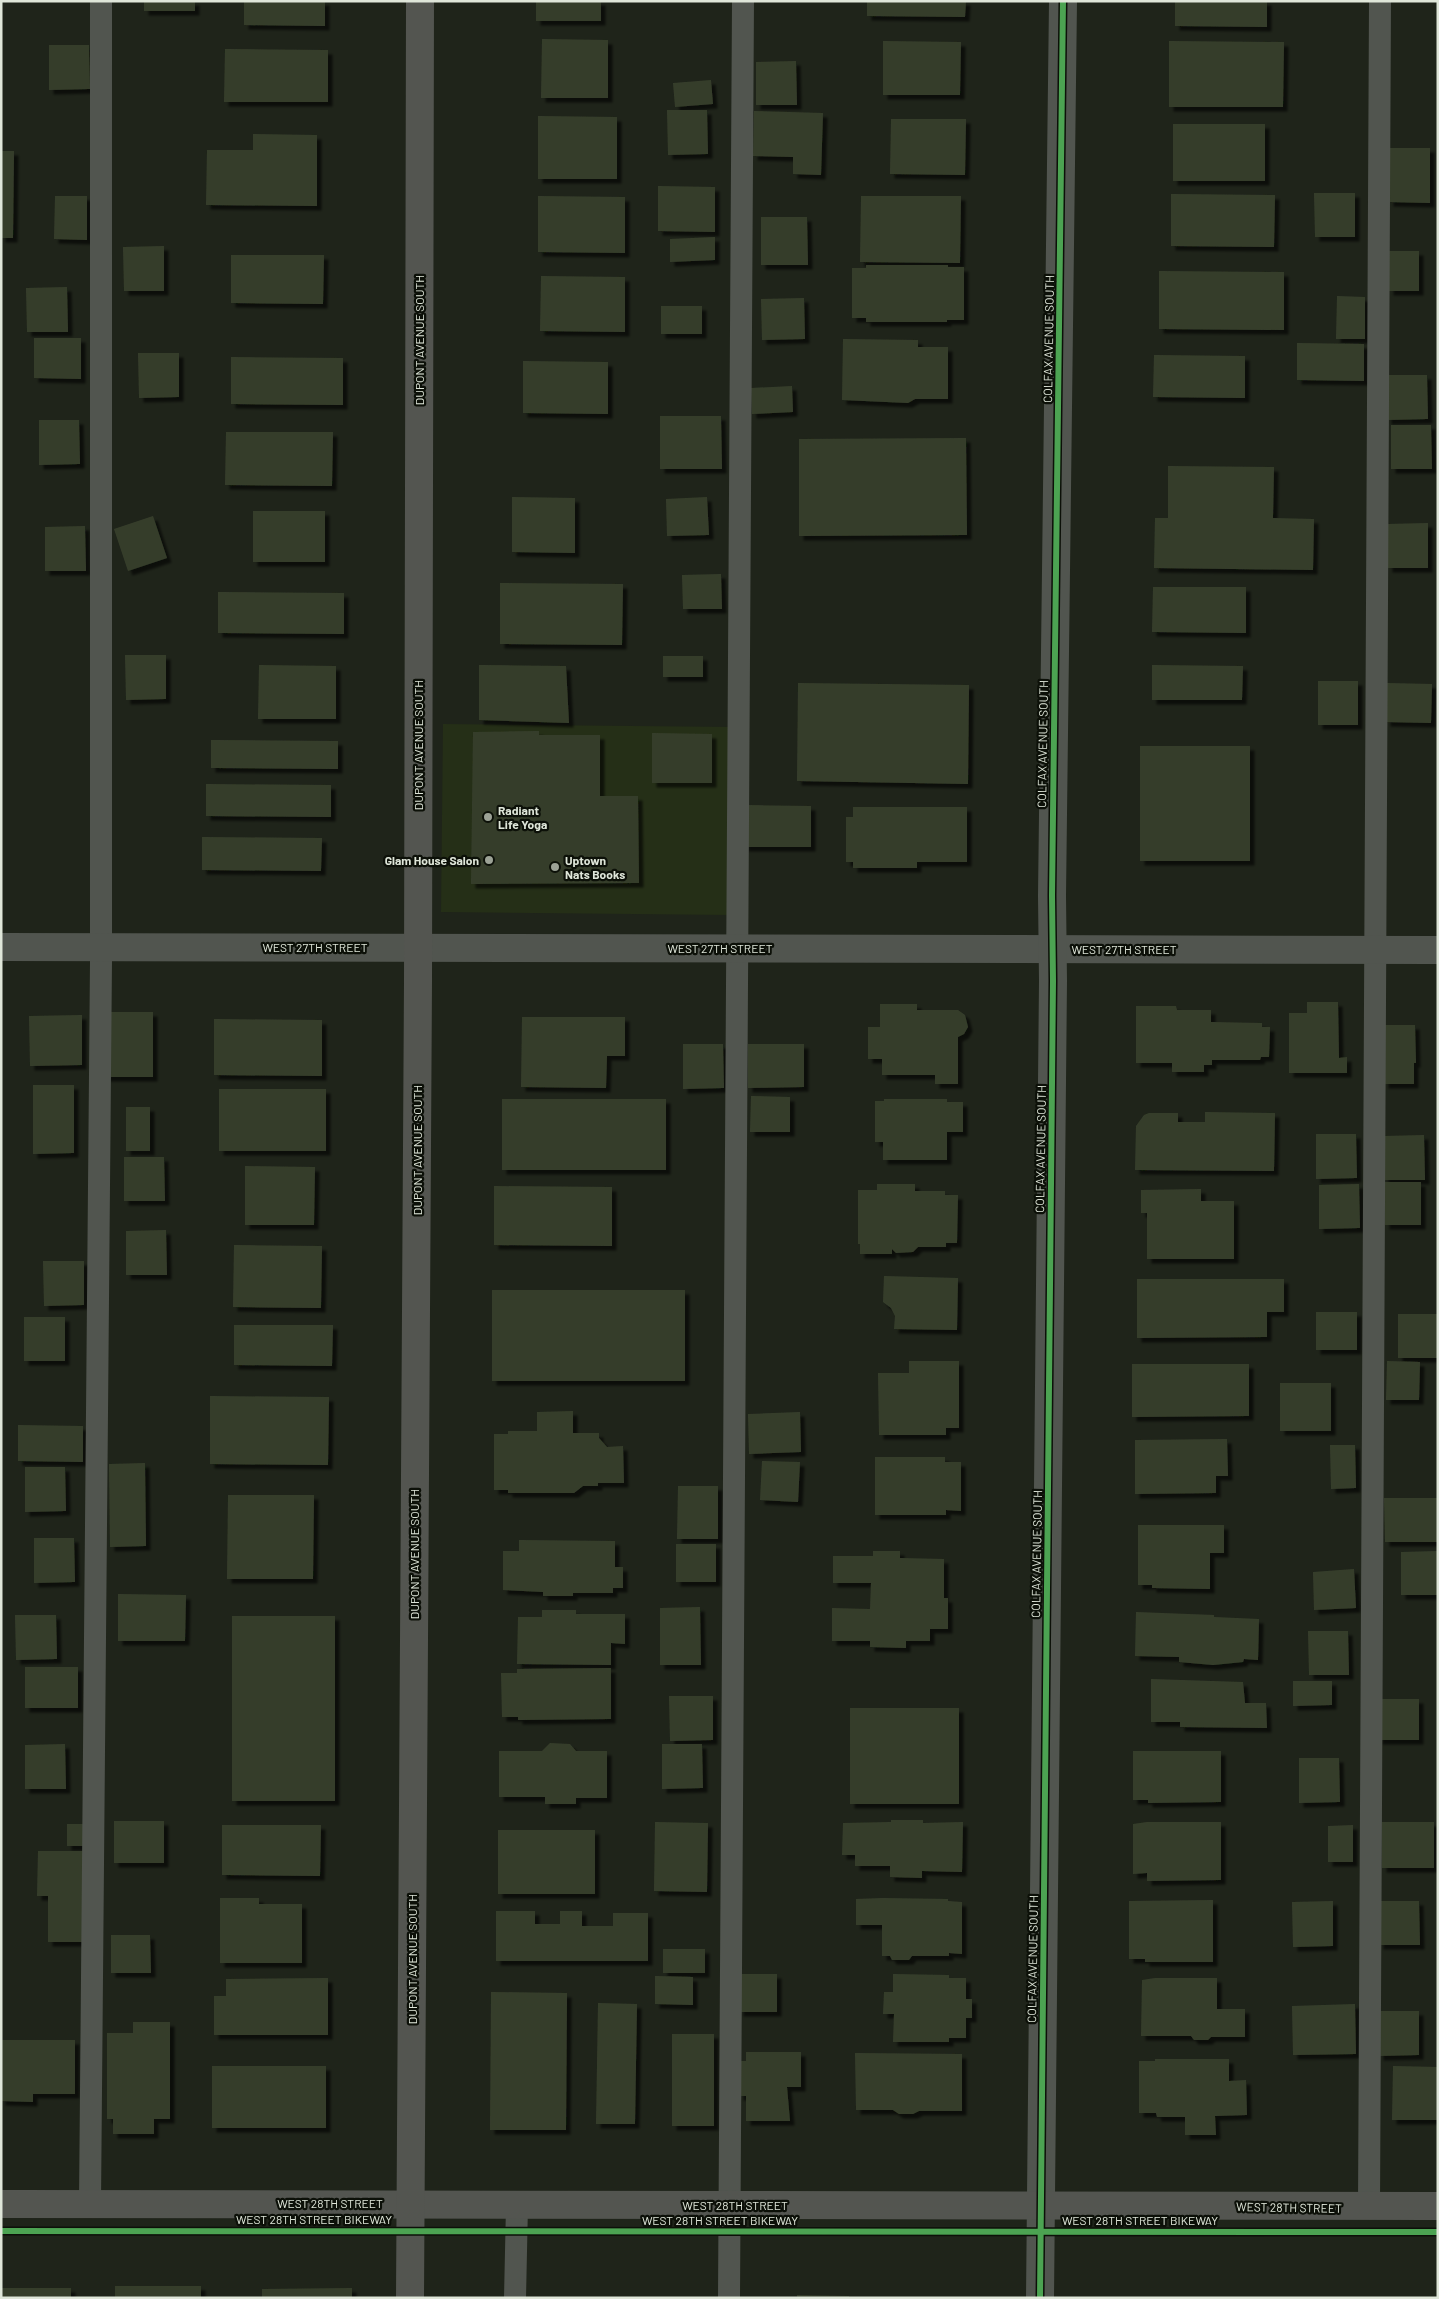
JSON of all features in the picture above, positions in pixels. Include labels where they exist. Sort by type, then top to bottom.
[{"type":"street","name":"DUPONT AVENUE SOUTH","points":[[410,2298],[418,948],[420,1]]},
{"type":"street","name":"COLFAX AVENUE SOUTH","points":[[1040,2298],[1063,1]]},
{"type":"street","name":"WEST 27TH STREET","points":[[1,947],[1438,950]]},
{"type":"street","name":"WEST 28TH STREET","points":[[1,2204],[410,2203],[516,2205],[1438,2206]]},
{"type":"lane","points":[[90,2203],[101,947],[101,1]]},
{"type":"lane","points":[[729,2298],[743,1]]},
{"type":"lane","points":[[1369,2207],[1374,950],[1367,797],[1380,1]]},
{"type":"lane","points":[[515,2298],[516,2205]]},
{"type":"shaded area","points":[[443,724],[733,727],[731,915],[441,912]]},
{"type":"building","points":[[144,1],[195,1],[195,11],[144,11]]},
{"type":"building","points":[[244,1],[325,1],[325,26],[244,25]]},
{"type":"building","points":[[536,1],[601,1],[601,21],[536,21]]},
{"type":"building","points":[[867,1],[966,1],[965,17],[867,16]]},
{"type":"building","points":[[1175,1],[1267,1],[1267,27],[1175,26]]},
{"type":"building","points":[[542,39],[608,40],[608,98],[541,98]]},
{"type":"building","points":[[883,41],[961,42],[960,95],[883,95]]},
{"type":"building","points":[[1169,41],[1284,42],[1283,107],[1169,107]]},
{"type":"building","points":[[49,45],[89,45],[90,89],[49,90]]},
{"type":"building","points":[[225,49],[328,50],[328,102],[224,102]]},
{"type":"building","points":[[796,61],[797,105],[756,105],[756,62]]},
{"type":"building","points":[[711,80],[713,104],[675,107],[673,83]]},
{"type":"building","points":[[667,110],[707,110],[708,154],[668,155]]},
{"type":"building","points":[[754,111],[823,113],[821,175],[793,174],[793,157],[753,156]]},
{"type":"building","points":[[538,116],[617,117],[617,179],[538,179]]},
{"type":"building","points":[[891,119],[966,119],[965,175],[890,174]]},
{"type":"building","points":[[1173,124],[1265,124],[1265,181],[1173,181]]},
{"type":"building","points":[[253,134],[317,135],[317,206],[206,205],[207,150],[253,150]]},
{"type":"building","points":[[1389,148],[1430,148],[1430,203],[1389,202]]},
{"type":"building","points":[[1,151],[14,151],[13,238],[1,238]]},
{"type":"building","points":[[658,186],[715,187],[715,232],[658,231]]},
{"type":"building","points":[[1314,193],[1355,193],[1355,237],[1315,237]]},
{"type":"building","points":[[1171,194],[1275,195],[1274,247],[1171,246]]},
{"type":"building","points":[[55,196],[87,196],[87,240],[54,239]]},
{"type":"building","points":[[538,196],[625,197],[625,253],[538,252]]},
{"type":"building","points":[[861,196],[961,196],[960,263],[860,262]]},
{"type":"building","points":[[761,217],[807,217],[808,265],[761,265]]},
{"type":"building","points":[[715,237],[715,260],[670,262],[670,239]]},
{"type":"building","points":[[164,246],[164,291],[124,291],[123,247]]},
{"type":"building","points":[[1389,251],[1419,251],[1419,291],[1389,291]]},
{"type":"building","points":[[231,255],[324,255],[323,304],[231,303]]},
{"type":"building","points":[[866,265],[948,265],[948,267],[964,267],[964,320],[947,320],[947,322],[866,322],[866,318],[852,318],[852,268],[866,268]]},
{"type":"building","points":[[1159,271],[1284,272],[1284,330],[1159,329]]},
{"type":"building","points":[[541,276],[625,277],[625,332],[540,331]]},
{"type":"building","points":[[67,287],[68,332],[27,332],[26,288]]},
{"type":"building","points":[[1337,296],[1365,297],[1365,339],[1336,339]]},
{"type":"building","points":[[804,298],[805,339],[762,340],[761,299]]},
{"type":"building","points":[[661,306],[702,306],[702,334],[661,334]]},
{"type":"building","points":[[34,338],[81,338],[81,379],[34,378]]},
{"type":"building","points":[[843,339],[918,340],[918,347],[948,347],[948,399],[915,399],[908,403],[842,400]]},
{"type":"building","points":[[1297,343],[1364,344],[1364,381],[1297,380]]},
{"type":"building","points":[[138,353],[179,353],[179,397],[139,398]]},
{"type":"building","points":[[1154,355],[1245,356],[1245,398],[1153,397]]},
{"type":"building","points":[[231,357],[343,358],[343,405],[231,404]]},
{"type":"building","points":[[523,361],[608,362],[608,414],[523,413]]},
{"type":"building","points":[[1387,375],[1427,375],[1428,419],[1387,420]]},
{"type":"building","points":[[792,386],[793,412],[752,414],[751,388]]},
{"type":"building","points":[[660,416],[721,416],[722,469],[660,469]]},
{"type":"building","points":[[39,420],[79,420],[80,464],[39,465]]},
{"type":"building","points":[[1391,425],[1431,425],[1432,469],[1391,469]]},
{"type":"building","points":[[226,432],[333,432],[332,486],[225,485]]},
{"type":"building","points":[[966,438],[967,535],[799,536],[799,439]]},
{"type":"building","points":[[1168,466],[1274,467],[1273,518],[1314,519],[1313,570],[1154,568],[1155,518],[1168,518]]},
{"type":"building","points":[[512,497],[575,498],[575,553],[512,552]]},
{"type":"building","points":[[707,497],[709,535],[667,536],[666,499]]},
{"type":"building","points":[[253,511],[325,511],[325,562],[253,562]]},
{"type":"building","points":[[153,516],[167,558],[128,571],[114,529]]},
{"type":"building","points":[[1428,523],[1428,568],[1388,568],[1387,524]]},
{"type":"building","points":[[85,526],[86,571],[45,571],[45,527]]},
{"type":"building","points":[[721,574],[722,609],[683,609],[682,575]]},
{"type":"building","points":[[500,583],[623,584],[622,645],[500,644]]},
{"type":"building","points":[[1153,587],[1246,587],[1246,633],[1152,632]]},
{"type":"building","points":[[218,592],[344,593],[344,634],[218,633]]},
{"type":"building","points":[[125,655],[166,655],[166,699],[126,700]]},
{"type":"building","points":[[663,656],[703,656],[703,677],[663,677]]},
{"type":"building","points":[[259,665],[336,666],[336,719],[258,719]]},
{"type":"building","points":[[479,665],[566,666],[569,723],[479,720]]},
{"type":"building","points":[[1152,665],[1243,666],[1242,700],[1152,700]]},
{"type":"building","points":[[1318,681],[1358,681],[1358,725],[1318,725]]},
{"type":"building","points":[[798,683],[969,685],[968,784],[797,781]]},
{"type":"building","points":[[1387,683],[1432,684],[1431,723],[1386,722]]},
{"type":"building","points":[[539,731],[539,735],[600,735],[600,796],[638,796],[639,883],[471,884],[473,732]]},
{"type":"building","points":[[652,733],[712,734],[712,783],[652,783]]},
{"type":"building","points":[[211,740],[338,741],[338,769],[211,768]]},
{"type":"building","points":[[1140,746],[1250,746],[1250,861],[1140,861]]},
{"type":"building","points":[[206,784],[331,785],[331,817],[206,816]]},
{"type":"building","points":[[744,805],[811,806],[811,847],[744,847]]},
{"type":"building","points":[[853,807],[967,807],[967,862],[917,862],[917,868],[853,868],[853,862],[846,862],[846,817],[853,817]]},
{"type":"building","points":[[202,837],[322,838],[321,871],[202,870]]},
{"type":"building","points":[[1307,1002],[1338,1002],[1339,1058],[1347,1057],[1347,1073],[1289,1073],[1289,1013],[1307,1013]]},
{"type":"building","points":[[880,1004],[917,1004],[917,1010],[958,1010],[965,1015],[968,1027],[964,1034],[958,1037],[958,1084],[935,1084],[935,1075],[882,1075],[882,1059],[868,1059],[868,1027],[880,1027]]},
{"type":"building","points":[[1136,1006],[1176,1006],[1177,1010],[1211,1010],[1211,1022],[1262,1023],[1262,1027],[1270,1027],[1269,1057],[1261,1057],[1260,1060],[1212,1060],[1212,1065],[1204,1065],[1204,1072],[1172,1072],[1172,1063],[1136,1063]]},
{"type":"building","points":[[106,1012],[153,1012],[153,1077],[105,1077]]},
{"type":"building","points":[[82,1015],[82,1065],[30,1066],[29,1016]]},
{"type":"building","points":[[522,1017],[625,1017],[625,1056],[607,1056],[606,1088],[521,1087]]},
{"type":"building","points":[[214,1019],[322,1020],[322,1076],[214,1075]]},
{"type":"building","points":[[1383,1025],[1415,1025],[1416,1063],[1414,1063],[1414,1084],[1384,1084]]},
{"type":"building","points":[[683,1044],[723,1044],[724,1088],[683,1089]]},
{"type":"building","points":[[748,1044],[804,1044],[804,1087],[748,1088]]},
{"type":"building","points":[[33,1085],[74,1085],[74,1153],[33,1154]]},
{"type":"building","points":[[219,1089],[326,1089],[326,1151],[219,1151]]},
{"type":"building","points":[[751,1096],[790,1097],[790,1132],[750,1132]]},
{"type":"building","points":[[502,1099],[666,1099],[666,1170],[502,1170]]},
{"type":"building","points":[[884,1099],[947,1099],[947,1102],[963,1102],[963,1132],[947,1132],[947,1160],[883,1160],[883,1142],[875,1142],[875,1101],[884,1101]]},
{"type":"building","points":[[126,1107],[150,1107],[150,1151],[126,1151]]},
{"type":"building","points":[[1205,1112],[1275,1113],[1274,1171],[1135,1170],[1136,1126],[1144,1115],[1149,1113],[1178,1113],[1178,1122],[1205,1122]]},
{"type":"building","points":[[1316,1134],[1356,1134],[1357,1178],[1316,1179]]},
{"type":"building","points":[[1424,1135],[1425,1180],[1384,1180],[1384,1136]]},
{"type":"building","points":[[124,1157],[164,1157],[165,1201],[124,1201]]},
{"type":"building","points":[[245,1166],[315,1167],[314,1225],[245,1225]]},
{"type":"building","points":[[1385,1182],[1421,1182],[1421,1225],[1385,1225]]},
{"type":"building","points":[[877,1184],[915,1184],[915,1191],[945,1191],[945,1195],[958,1195],[957,1243],[946,1243],[946,1247],[918,1247],[913,1252],[896,1253],[892,1249],[892,1254],[860,1254],[860,1244],[858,1244],[858,1190],[877,1190]]},
{"type":"building","points":[[1359,1184],[1360,1228],[1319,1229],[1319,1185]]},
{"type":"building","points":[[494,1186],[612,1187],[612,1246],[494,1245]]},
{"type":"building","points":[[1201,1189],[1201,1201],[1234,1201],[1234,1259],[1147,1259],[1147,1213],[1141,1213],[1141,1190]]},
{"type":"building","points":[[166,1230],[167,1275],[126,1275],[126,1231]]},
{"type":"building","points":[[234,1245],[322,1246],[321,1308],[233,1307]]},
{"type":"building","points":[[43,1261],[84,1261],[84,1305],[44,1306]]},
{"type":"building","points":[[884,1276],[958,1278],[957,1330],[894,1329],[895,1316],[891,1308],[883,1302]]},
{"type":"building","points":[[1137,1279],[1284,1279],[1284,1312],[1267,1312],[1267,1337],[1137,1338]]},
{"type":"building","points":[[492,1290],[685,1290],[685,1381],[492,1381]]},
{"type":"building","points":[[1316,1312],[1357,1312],[1357,1350],[1316,1350]]},
{"type":"building","points":[[1398,1314],[1438,1314],[1438,1358],[1398,1358]]},
{"type":"building","points":[[24,1317],[65,1317],[65,1361],[24,1361]]},
{"type":"building","points":[[234,1325],[333,1325],[332,1366],[234,1365]]},
{"type":"building","points":[[909,1361],[959,1361],[959,1428],[946,1428],[946,1435],[879,1435],[878,1373],[909,1373]]},
{"type":"building","points":[[1387,1361],[1420,1362],[1419,1400],[1386,1400]]},
{"type":"building","points":[[1132,1364],[1249,1364],[1249,1416],[1132,1417]]},
{"type":"building","points":[[1280,1383],[1331,1383],[1331,1431],[1280,1431]]},
{"type":"building","points":[[210,1396],[329,1397],[328,1465],[210,1464]]},
{"type":"building","points":[[573,1411],[573,1433],[599,1433],[599,1438],[607,1447],[623,1446],[624,1483],[598,1483],[598,1486],[583,1486],[574,1493],[508,1493],[508,1490],[494,1490],[494,1434],[508,1434],[508,1431],[537,1431],[537,1412]]},
{"type":"building","points":[[800,1412],[801,1452],[749,1454],[748,1414]]},
{"type":"building","points":[[18,1425],[83,1426],[83,1462],[18,1461]]},
{"type":"building","points":[[1227,1439],[1228,1476],[1216,1476],[1216,1493],[1135,1494],[1135,1440]]},
{"type":"building","points":[[1330,1445],[1355,1445],[1356,1488],[1331,1489]]},
{"type":"building","points":[[875,1457],[945,1457],[945,1462],[961,1462],[961,1511],[946,1510],[946,1515],[875,1515]]},
{"type":"building","points":[[762,1461],[800,1462],[798,1502],[760,1500]]},
{"type":"building","points":[[145,1463],[146,1546],[110,1547],[109,1464]]},
{"type":"building","points":[[25,1467],[65,1467],[66,1511],[25,1512]]},
{"type":"building","points":[[678,1486],[718,1486],[718,1539],[677,1539]]},
{"type":"building","points":[[228,1495],[314,1495],[313,1579],[227,1579]]},
{"type":"building","points":[[1384,1498],[1438,1498],[1438,1542],[1385,1542]]},
{"type":"building","points":[[1138,1525],[1224,1525],[1224,1553],[1210,1553],[1210,1589],[1152,1588],[1152,1585],[1138,1585]]},
{"type":"building","points":[[34,1538],[74,1538],[75,1582],[34,1583]]},
{"type":"building","points":[[519,1540],[615,1541],[615,1567],[623,1567],[623,1588],[613,1588],[613,1593],[573,1593],[573,1596],[543,1596],[543,1592],[503,1590],[503,1551],[519,1551]]},
{"type":"building","points":[[676,1544],[716,1544],[716,1582],[676,1582]]},
{"type":"building","points":[[873,1551],[900,1551],[900,1558],[944,1559],[944,1598],[948,1598],[948,1629],[930,1629],[930,1641],[906,1641],[906,1648],[870,1647],[870,1641],[832,1641],[832,1608],[870,1609],[871,1583],[833,1583],[833,1556],[873,1556]]},
{"type":"building","points":[[1438,1551],[1438,1595],[1401,1595],[1401,1552]]},
{"type":"building","points":[[1354,1569],[1356,1608],[1314,1610],[1313,1572]]},
{"type":"building","points":[[118,1594],[186,1595],[185,1641],[118,1641]]},
{"type":"building","points":[[700,1607],[701,1665],[660,1665],[660,1608]]},
{"type":"building","points":[[542,1610],[576,1610],[576,1614],[625,1614],[625,1644],[611,1643],[611,1665],[517,1664],[518,1617],[542,1617]]},
{"type":"building","points":[[1136,1612],[1259,1619],[1258,1660],[1244,1659],[1243,1662],[1213,1665],[1179,1662],[1179,1657],[1135,1656]]},
{"type":"building","points":[[15,1615],[56,1615],[57,1659],[16,1660]]},
{"type":"building","points":[[232,1616],[335,1616],[335,1801],[232,1801]]},
{"type":"building","points":[[1308,1631],[1348,1631],[1349,1675],[1309,1675]]},
{"type":"building","points":[[25,1667],[78,1667],[78,1708],[25,1708]]},
{"type":"building","points":[[611,1668],[611,1719],[518,1720],[518,1717],[502,1717],[501,1673],[517,1673],[517,1669]]},
{"type":"building","points":[[1151,1679],[1243,1682],[1245,1703],[1266,1703],[1267,1728],[1180,1727],[1180,1722],[1151,1722]]},
{"type":"building","points":[[1293,1681],[1332,1681],[1332,1705],[1293,1706]]},
{"type":"building","points":[[669,1696],[713,1696],[713,1740],[670,1741]]},
{"type":"building","points":[[1378,1699],[1419,1699],[1419,1740],[1378,1740]]},
{"type":"building","points":[[850,1708],[959,1708],[959,1804],[850,1804]]},
{"type":"building","points":[[550,1743],[570,1744],[576,1751],[607,1751],[607,1798],[576,1798],[576,1804],[545,1804],[545,1797],[499,1797],[499,1751],[542,1751]]},
{"type":"building","points":[[65,1744],[66,1789],[25,1789],[25,1745]]},
{"type":"building","points":[[662,1744],[702,1744],[703,1788],[662,1789]]},
{"type":"building","points":[[1133,1751],[1221,1751],[1221,1802],[1148,1803],[1148,1800],[1133,1800]]},
{"type":"building","points":[[1299,1758],[1339,1758],[1340,1802],[1299,1803]]},
{"type":"building","points":[[891,1820],[923,1820],[923,1823],[963,1822],[962,1872],[922,1871],[922,1878],[890,1877],[890,1866],[855,1866],[855,1855],[842,1855],[843,1823],[891,1822]]},
{"type":"building","points":[[114,1821],[164,1821],[164,1863],[114,1863]]},
{"type":"building","points":[[655,1822],[708,1823],[707,1892],[654,1891]]},
{"type":"building","points":[[1147,1822],[1221,1822],[1221,1880],[1147,1881],[1147,1873],[1133,1874],[1133,1824]]},
{"type":"building","points":[[1382,1822],[1434,1822],[1434,1868],[1382,1868]]},
{"type":"building","points":[[67,1824],[87,1824],[87,1846],[67,1846]]},
{"type":"building","points":[[222,1825],[321,1825],[320,1876],[222,1875]]},
{"type":"building","points":[[1353,1825],[1353,1862],[1328,1862],[1328,1826]]},
{"type":"building","points":[[498,1830],[595,1830],[595,1894],[498,1894]]},
{"type":"building","points":[[38,1851],[86,1851],[85,1942],[48,1942],[48,1896],[37,1896]]},
{"type":"building","points":[[220,1898],[259,1898],[259,1904],[302,1904],[302,1963],[220,1963]]},
{"type":"building","points":[[856,1899],[948,1899],[948,1901],[962,1902],[962,1954],[949,1953],[949,1956],[912,1956],[909,1960],[892,1960],[890,1956],[882,1956],[882,1925],[856,1925]]},
{"type":"building","points":[[1213,1900],[1213,1962],[1145,1962],[1145,1959],[1129,1959],[1129,1901]]},
{"type":"building","points":[[1333,1901],[1333,1946],[1293,1947],[1292,1902]]},
{"type":"building","points":[[1379,1901],[1419,1901],[1420,1945],[1379,1945]]},
{"type":"building","points":[[496,1911],[535,1911],[535,1924],[560,1924],[560,1911],[582,1911],[582,1926],[613,1926],[613,1913],[648,1913],[648,1961],[496,1961]]},
{"type":"building","points":[[111,1935],[150,1935],[151,1973],[111,1973]]},
{"type":"building","points":[[663,1949],[705,1949],[705,1973],[663,1973]]},
{"type":"building","points":[[739,1974],[777,1974],[777,2012],[739,2012]]},
{"type":"building","points":[[893,1974],[949,1975],[949,1978],[966,1978],[966,1999],[972,1999],[972,2018],[966,2018],[966,2038],[949,2038],[949,2042],[893,2042],[894,2014],[883,2014],[884,1992],[893,1992]]},
{"type":"building","points":[[655,1976],[693,1977],[693,2005],[655,2004]]},
{"type":"building","points":[[328,1978],[328,2035],[214,2035],[214,1996],[226,1996],[226,1979]]},
{"type":"building","points":[[1155,1978],[1217,1978],[1217,2009],[1245,2009],[1245,2037],[1211,2037],[1208,2040],[1194,2040],[1191,2036],[1141,2036],[1142,1980]]},
{"type":"building","points":[[491,1992],[567,1993],[566,2130],[490,2130]]},
{"type":"building","points":[[598,2003],[637,2004],[635,2124],[596,2124]]},
{"type":"building","points":[[1355,2004],[1356,2054],[1293,2055],[1292,2006]]},
{"type":"building","points":[[1378,2011],[1419,2011],[1419,2055],[1379,2056]]},
{"type":"building","points":[[133,2022],[170,2022],[170,2119],[154,2119],[154,2134],[113,2134],[113,2119],[107,2119],[107,2033],[133,2033]]},
{"type":"building","points":[[672,2034],[714,2034],[714,2126],[672,2126]]},
{"type":"building","points":[[1,2040],[75,2040],[75,2094],[33,2094],[33,2102],[1,2101]]},
{"type":"building","points":[[746,2052],[801,2052],[801,2087],[787,2087],[790,2121],[746,2121],[746,2096],[739,2096],[739,2061],[746,2061]]},
{"type":"building","points":[[855,2053],[962,2054],[962,2111],[919,2111],[913,2114],[899,2114],[893,2110],[856,2110]]},
{"type":"building","points":[[1155,2059],[1229,2059],[1229,2081],[1246,2080],[1247,2115],[1215,2116],[1216,2135],[1185,2135],[1185,2117],[1157,2117],[1156,2113],[1139,2113],[1139,2061],[1155,2061]]},
{"type":"building","points":[[212,2066],[326,2066],[326,2128],[212,2128]]},
{"type":"building","points":[[1393,2066],[1438,2067],[1438,2120],[1392,2120]]},
{"type":"building","points":[[115,2286],[201,2286],[201,2298],[115,2298]]},
{"type":"building","points":[[1,2288],[71,2288],[71,2298],[1,2298]]},
{"type":"building","points":[[352,2288],[352,2298],[262,2298],[262,2289]]},
{"type":"building","points":[[797,2295],[849,2296],[849,2298],[797,2298]]},
{"type":"cycle path","points":[[1040,2298],[1053,981],[1052,896],[1063,1]]},
{"type":"cycle path","name":"WEST 28TH STREET BIKEWAY","points":[[1,2231],[1438,2232]]},
{"type":"place","name":"Radiant Life Yoga","points":[[488,817]]},
{"type":"place","name":"Glam House Salon","points":[[489,860]]},
{"type":"place","name":"Uptown Nats Books","points":[[555,867]]}]
